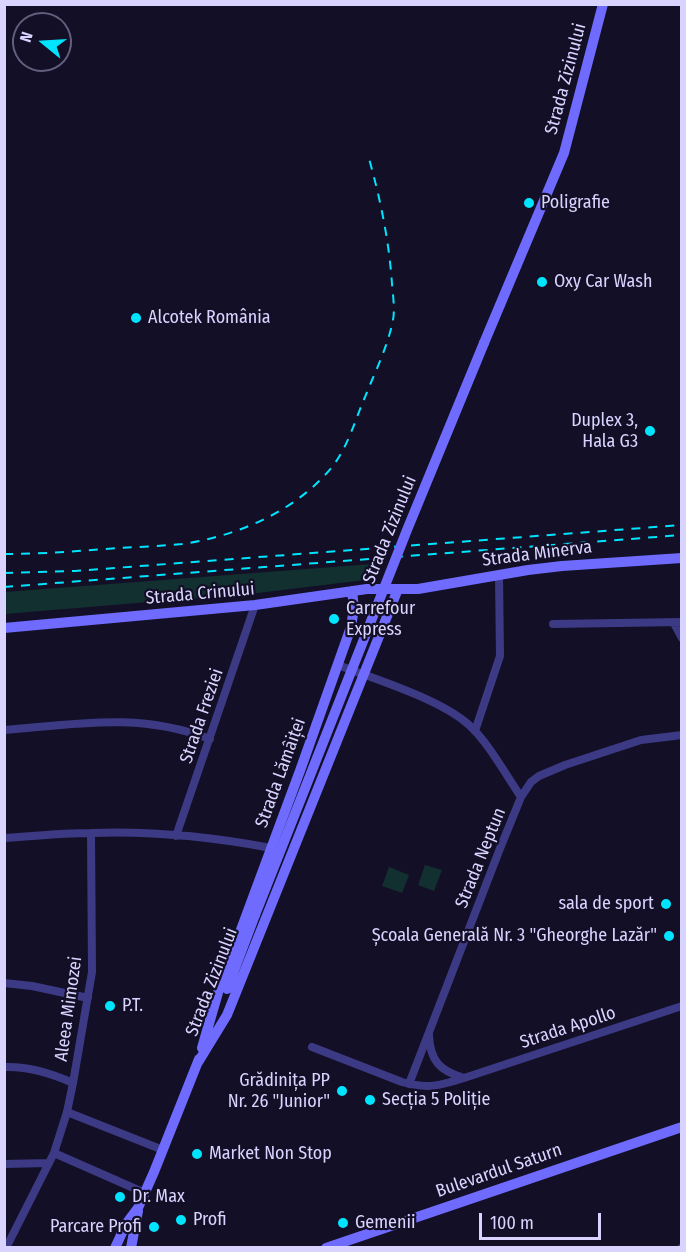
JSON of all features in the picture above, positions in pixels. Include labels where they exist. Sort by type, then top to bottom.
[{"type":"main road","name":"Strada Zizinului","points":[[115,1248],[126,1224],[138,1208],[163,1150],[407,530],[564,153],[603,4]]},
{"type":"main road","name":"Strada Minerva","points":[[398,589],[418,589],[562,566],[681,558]]},
{"type":"main road","name":"Strada Zizinului","points":[[197,1064],[227,1015],[398,589]]},
{"type":"main road","name":"Strada Crinului","points":[[4,628],[255,605],[352,591],[398,589]]},
{"type":"main road","name":"Strada Lămâiței","points":[[271,848],[338,664],[353,615],[352,591]]},
{"type":"main road","name":"Strada Zizinului","points":[[197,1064],[219,989],[271,848]]},
{"type":"main road","name":"Bulevardul Saturn","points":[[326,1248],[681,1127]]},
{"type":"main road","name":"Strada Zizinului","points":[[130,1248],[138,1208]]},
{"type":"street","points":[[338,664],[433,702],[475,731],[501,656],[499,575]]},
{"type":"street","name":"Strada Freziei","points":[[176,836],[255,605]]},
{"type":"street","points":[[553,624],[678,622],[681,638]]},
{"type":"street","points":[[4,730],[111,721],[138,722],[174,727],[210,739]]},
{"type":"street","name":"Strada Neptun","points":[[475,731],[521,797]]},
{"type":"street","name":"Strada Neptun","points":[[409,1084],[521,797],[531,782],[565,765],[641,740],[681,735]]},
{"type":"street","name":"Strada Lămâiței","points":[[4,838],[91,832],[176,836],[271,848]]},
{"type":"street","name":"Aleea Mimozei","points":[[4,1067],[32,1069],[59,1076],[73,1083],[92,972],[91,832]]},
{"type":"street","points":[[4,983],[32,986],[88,999]]},
{"type":"street","name":"Strada Apollo","points":[[409,1084],[427,1087],[440,1085],[681,1006]]},
{"type":"street","points":[[428,1031],[431,1053],[437,1064],[449,1074],[464,1078]]},
{"type":"street","points":[[312,1047],[409,1084]]},
{"type":"street","points":[[6,1245],[54,1153],[67,1112],[73,1083]]},
{"type":"street","points":[[67,1112],[163,1150]]},
{"type":"street","points":[[54,1153],[145,1193]]},
{"type":"street","points":[[4,1164],[49,1163]]},
{"type":"green space","points":[[372,564],[365,580],[258,593],[5,614],[5,592]]},
{"type":"green space","points":[[425,865],[442,870],[434,891],[418,885]]},
{"type":"green space","points":[[389,867],[409,875],[402,893],[382,886]]},
{"type":"railway","points":[[4,554],[174,545],[203,540],[245,528],[264,519],[283,509],[318,483],[332,467],[351,433],[385,349],[394,316],[386,235],[368,155]]},
{"type":"railway","points":[[4,573],[75,571],[682,525]]},
{"type":"railway","points":[[4,587],[682,535]]},
{"type":"place","name":"Poligrafie","points":[[529,203]]},
{"type":"place","name":"Oxy Car Wash","points":[[542,282]]},
{"type":"place","name":"Alcotek România","points":[[136,318]]},
{"type":"place","name":"Duplex 3, Hala G3","points":[[650,431]]},
{"type":"place","name":"Carrefour Express","points":[[334,619]]},
{"type":"place","name":"sala de sport","points":[[666,904]]},
{"type":"place","name":"Școala Generală Nr. 3 \"Gheorghe Lazăr\"","points":[[669,936]]},
{"type":"place","name":"P.T.","points":[[110,1006]]},
{"type":"place","name":"Grădinița PP Nr. 26 \"Junior\"","points":[[342,1091]]},
{"type":"place","name":"Secția 5 Poliție","points":[[370,1100]]},
{"type":"place","name":"Market Non Stop","points":[[197,1154]]},
{"type":"place","name":"Dr. Max","points":[[120,1197]]},
{"type":"place","name":"Profi","points":[[181,1220]]},
{"type":"place","name":"Gemenii","points":[[343,1223]]},
{"type":"place","name":"Parcare Profi","points":[[154,1227]]}]
